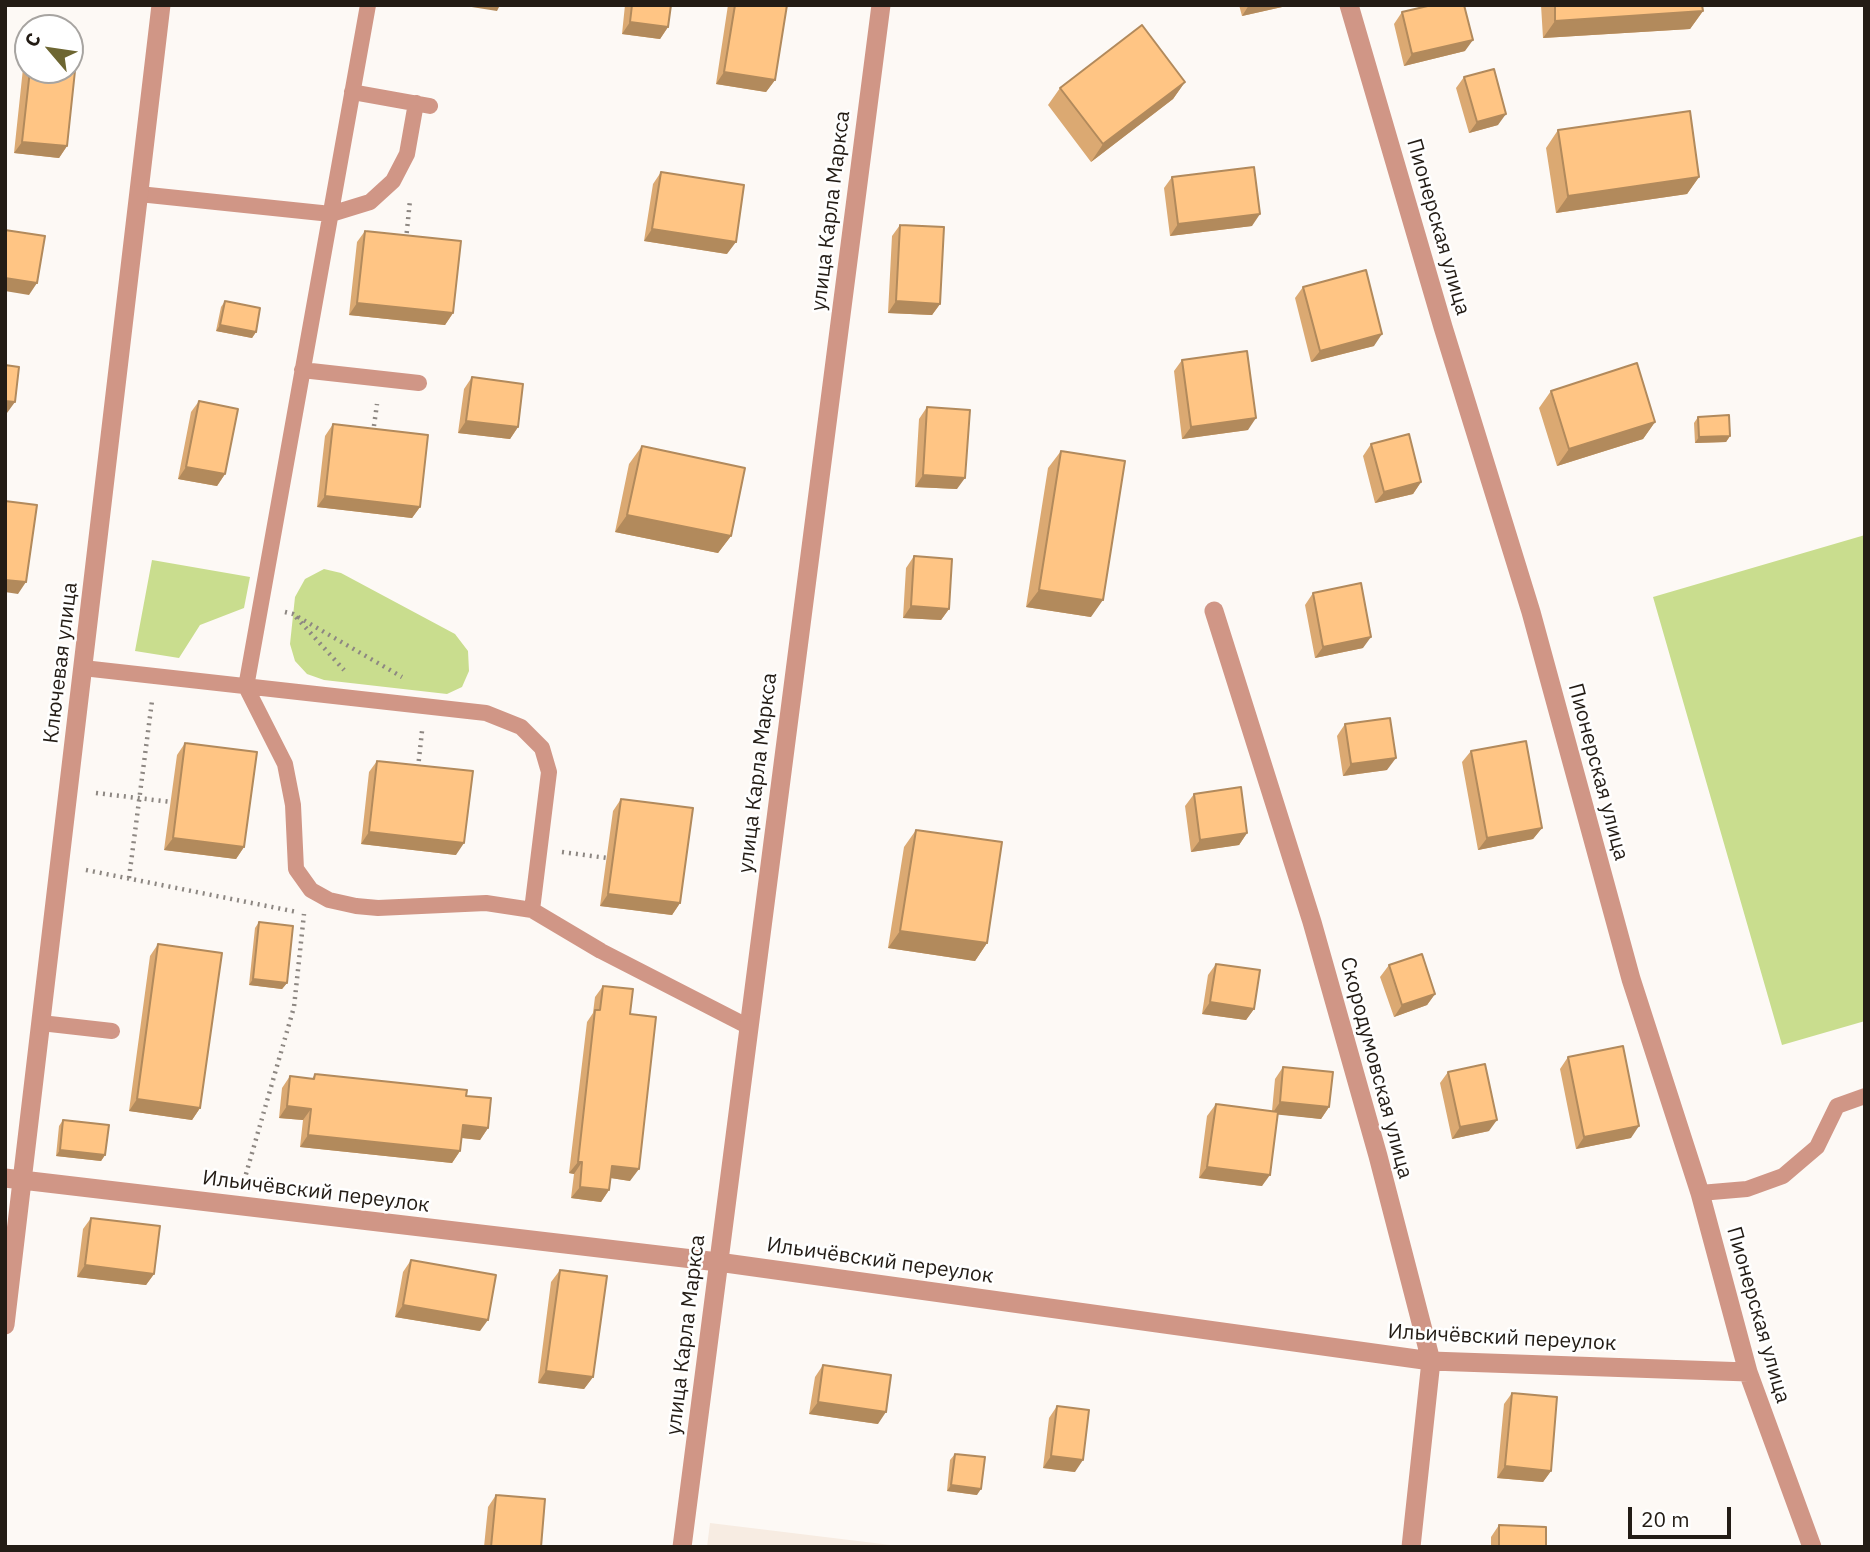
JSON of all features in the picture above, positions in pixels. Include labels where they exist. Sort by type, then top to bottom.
[{"type":"street","name":"Ключевая улица","points":[[5,1325],[14,1180],[41,1023],[161,5]]},
{"type":"street","name":"улица Карла Маркса","points":[[682,1547],[881,5]]},
{"type":"street","name":"Пионерская улица","points":[[1349,5],[1443,327],[1531,612],[1631,979],[1700,1193],[1748,1372],[1812,1547]]},
{"type":"street","name":"Скородумовская улица","points":[[1214,611],[1312,922],[1378,1156],[1431,1362],[1411,1547]]},
{"type":"street","name":"Ильичёвский переулок","points":[[14,1180],[718,1262],[1431,1362],[1748,1372]]},
{"type":"lane","points":[[368,5],[246,687],[285,764],[293,805],[296,869],[311,890],[329,901],[356,906],[378,908],[486,903],[531,909],[601,951],[748,1027]]},
{"type":"lane","points":[[139,194],[331,214],[370,202],[393,181],[407,155],[423,105],[352,92]]},
{"type":"lane","points":[[302,370],[419,383]]},
{"type":"lane","points":[[83,668],[486,713],[520,727],[542,748],[549,772],[531,909]]},
{"type":"lane","points":[[41,1023],[113,1031]]},
{"type":"lane","points":[[1700,1193],[1747,1189],[1783,1176],[1816,1147],[1838,1106],[1865,1096]]},
{"type":"path","points":[[373,441],[380,378]]},
{"type":"path","points":[[355,699],[356,684],[293,614],[426,691],[417,777]]},
{"type":"path","points":[[129,878],[155,676]]},
{"type":"path","points":[[69,789],[171,802]]},
{"type":"path","points":[[539,849],[607,858]]},
{"type":"path","points":[[60,864],[304,914]]},
{"type":"path","points":[[237,1205],[294,1007],[304,914],[311,890]]},
{"type":"shaded area","points":[[710,1523],[907,1547],[707,1547]]},
{"type":"green space","points":[[1865,535],[1865,1021],[1782,1045],[1653,597]]},
{"type":"green space","points":[[152,560],[250,577],[244,608],[200,625],[179,658],[135,651]]},
{"type":"green space","points":[[324,569],[341,573],[455,634],[468,651],[469,671],[462,687],[447,694],[324,680],[307,674],[295,661],[290,644],[295,597],[305,579]]},
{"type":"building","points":[[632,5],[671,5],[668,27],[630,22]]},
{"type":"building","points":[[735,5],[787,5],[775,80],[724,72]]},
{"type":"building","points":[[1432,5],[1464,5],[1473,40],[1412,54],[1402,12]]},
{"type":"building","points":[[1555,5],[1702,5],[1703,11],[1555,21]]},
{"type":"building","points":[[1142,25],[1185,82],[1103,144],[1060,88]]},
{"type":"building","points":[[1494,69],[1506,114],[1477,122],[1464,77]]},
{"type":"building","points":[[28,84],[74,84],[67,146],[22,142]]},
{"type":"building","points":[[1690,111],[1699,177],[1568,196],[1558,130]]},
{"type":"building","points":[[1254,167],[1260,214],[1178,224],[1172,177]]},
{"type":"building","points":[[661,172],[744,185],[736,242],[652,229]]},
{"type":"building","points":[[900,225],[944,227],[940,304],[896,301]]},
{"type":"building","points":[[5,230],[45,236],[37,283],[5,278]]},
{"type":"building","points":[[365,231],[461,241],[453,313],[357,303]]},
{"type":"building","points":[[1366,270],[1382,334],[1320,351],[1303,287]]},
{"type":"building","points":[[225,301],[260,308],[256,332],[220,325]]},
{"type":"building","points":[[1247,351],[1256,418],[1191,427],[1182,360]]},
{"type":"building","points":[[1637,363],[1655,422],[1569,449],[1551,391]]},
{"type":"building","points":[[5,365],[19,367],[15,402],[5,401]]},
{"type":"building","points":[[472,377],[523,384],[518,427],[466,421]]},
{"type":"building","points":[[199,401],[238,409],[225,474],[186,467]]},
{"type":"building","points":[[927,407],[970,410],[965,478],[923,475]]},
{"type":"building","points":[[1729,415],[1730,436],[1699,437],[1698,417]]},
{"type":"building","points":[[333,424],[428,435],[420,507],[325,496]]},
{"type":"building","points":[[1409,434],[1421,482],[1384,492],[1371,444]]},
{"type":"building","points":[[642,446],[745,468],[731,536],[627,515]]},
{"type":"building","points":[[1061,451],[1125,461],[1103,600],[1039,590]]},
{"type":"building","points":[[5,501],[37,505],[26,582],[5,580]]},
{"type":"building","points":[[914,556],[952,559],[949,609],[911,606]]},
{"type":"building","points":[[1361,583],[1371,637],[1323,647],[1313,593]]},
{"type":"building","points":[[1390,718],[1396,758],[1351,764],[1345,724]]},
{"type":"building","points":[[1526,741],[1542,828],[1487,838],[1471,751]]},
{"type":"building","points":[[185,743],[257,752],[244,847],[173,838]]},
{"type":"building","points":[[377,761],[473,771],[464,843],[369,832]]},
{"type":"building","points":[[1241,787],[1247,833],[1200,840],[1194,794]]},
{"type":"building","points":[[621,799],[693,808],[680,903],[608,894]]},
{"type":"building","points":[[916,830],[1002,842],[987,943],[900,931]]},
{"type":"building","points":[[259,922],[293,926],[287,983],[253,979]]},
{"type":"building","points":[[158,944],[222,953],[200,1108],[137,1099]]},
{"type":"building","points":[[1422,954],[1435,994],[1402,1005],[1389,965]]},
{"type":"building","points":[[1216,964],[1260,970],[1254,1009],[1210,1002]]},
{"type":"building","points":[[603,986],[633,989],[630,1014],[656,1017],[639,1169],[612,1166],[609,1190],[580,1187],[582,1162],[578,1162],[595,1010],[600,1010]]},
{"type":"building","points":[[1623,1046],[1639,1126],[1584,1137],[1568,1057]]},
{"type":"building","points":[[1485,1064],[1497,1120],[1460,1127],[1448,1072]]},
{"type":"building","points":[[1283,1067],[1333,1072],[1329,1107],[1280,1102]]},
{"type":"building","points":[[315,1074],[467,1090],[466,1096],[491,1098],[488,1128],[463,1125],[460,1151],[308,1135],[311,1109],[287,1106],[290,1076],[314,1079]]},
{"type":"building","points":[[1216,1104],[1278,1112],[1270,1175],[1207,1167]]},
{"type":"building","points":[[63,1120],[109,1125],[105,1155],[60,1150]]},
{"type":"building","points":[[91,1218],[160,1226],[154,1274],[85,1265]]},
{"type":"building","points":[[411,1260],[496,1275],[488,1320],[403,1305]]},
{"type":"building","points":[[560,1270],[607,1276],[593,1377],[546,1371]]},
{"type":"building","points":[[823,1365],[891,1375],[886,1412],[818,1402]]},
{"type":"building","points":[[1512,1393],[1557,1397],[1551,1471],[1505,1466]]},
{"type":"building","points":[[1057,1406],[1089,1410],[1083,1460],[1051,1456]]},
{"type":"building","points":[[955,1454],[985,1457],[981,1489],[951,1485]]},
{"type":"building","points":[[496,1495],[545,1499],[541,1547],[491,1547]]},
{"type":"building","points":[[1499,1525],[1546,1527],[1546,1547],[1499,1547]]}]
